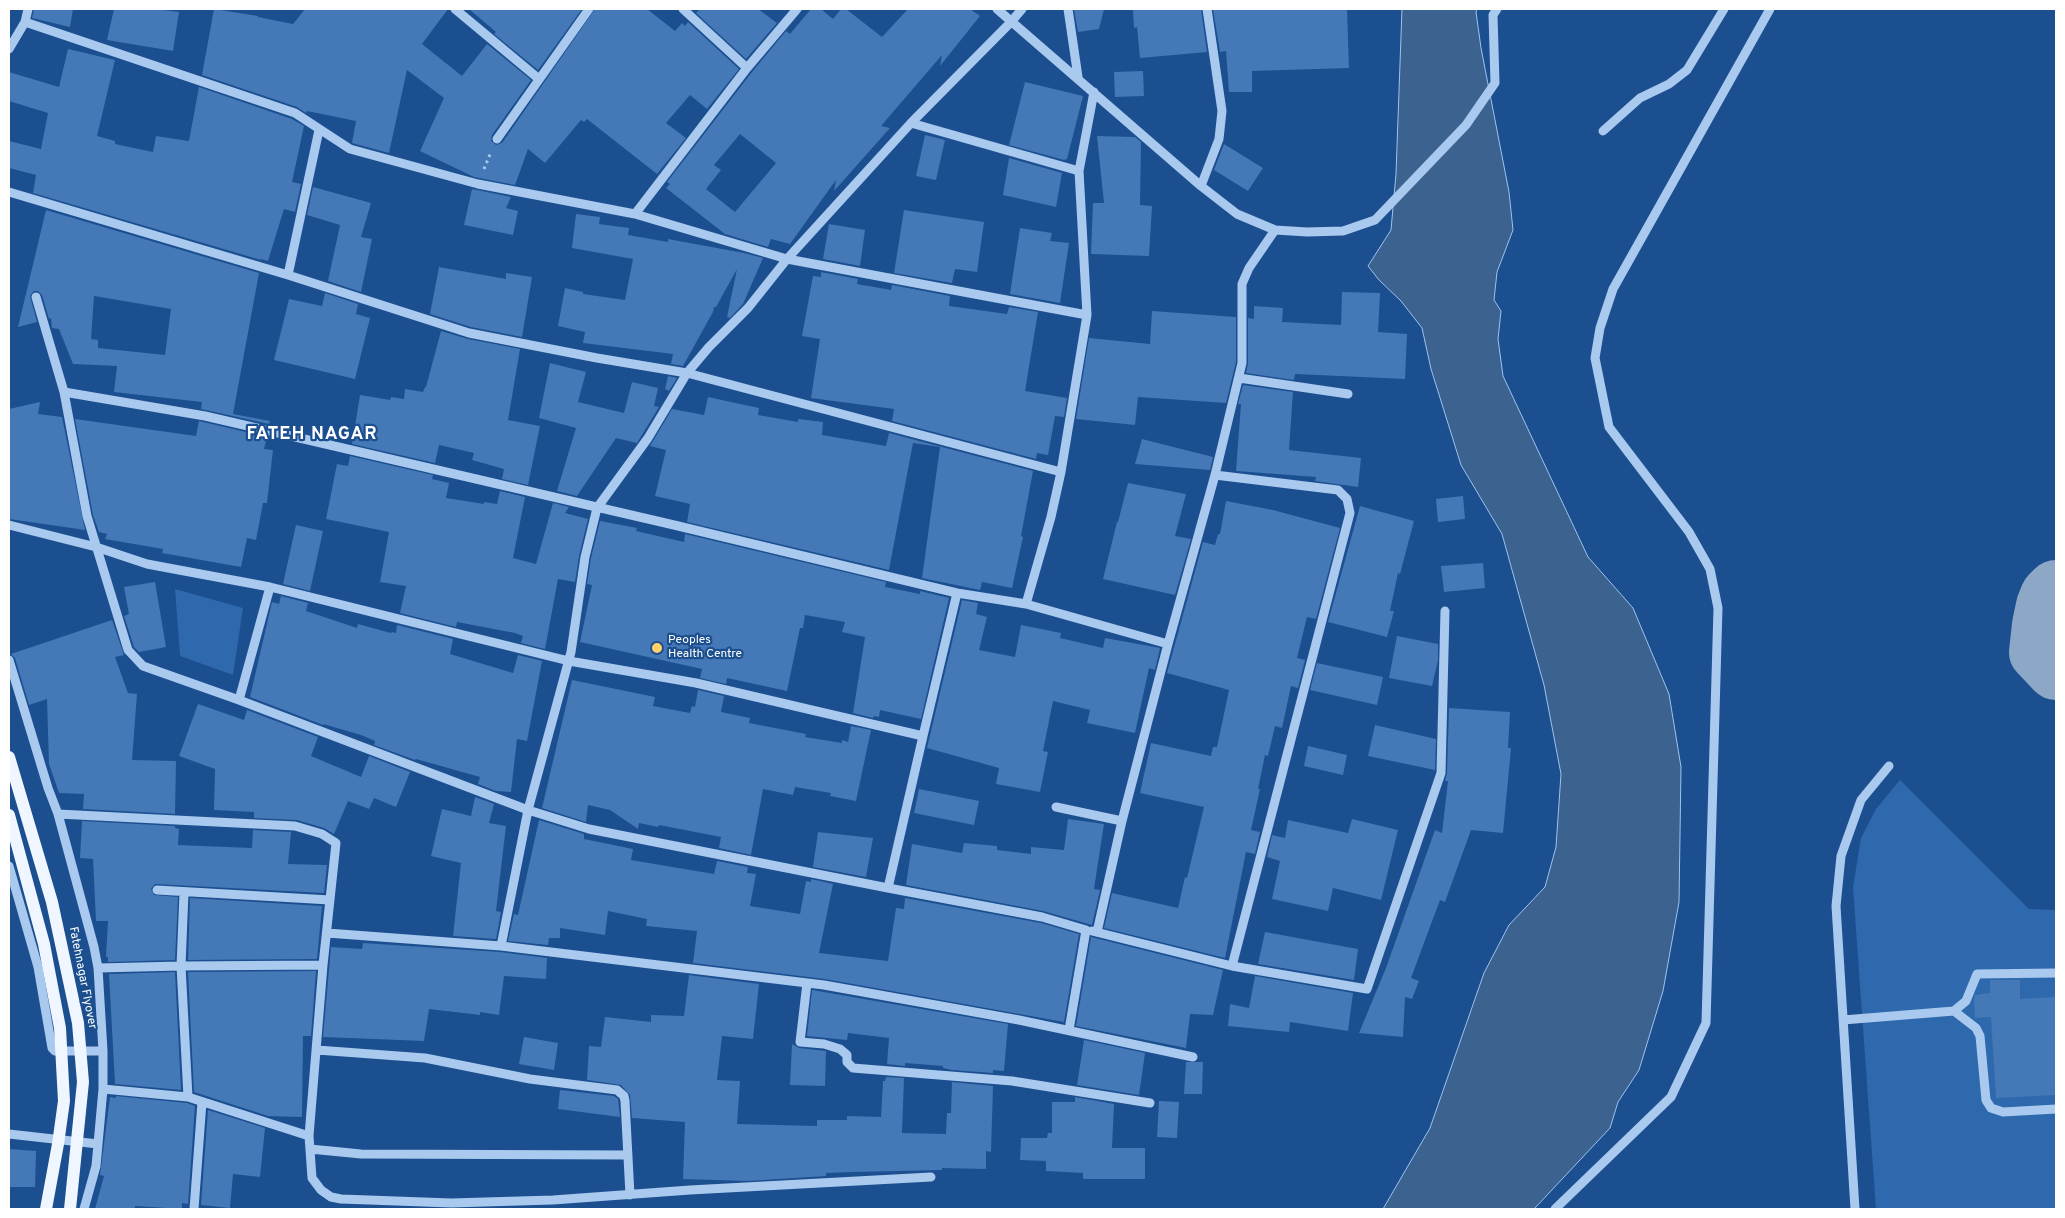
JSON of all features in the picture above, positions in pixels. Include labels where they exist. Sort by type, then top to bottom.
[{"type":"main road","name":"Fatehnagar Flyover","points":[[9,757],[52,902],[78,1023],[83,1082],[70,1209]]},
{"type":"main road","points":[[9,815],[44,944],[60,1028],[64,1101],[46,1209]]},
{"type":"street","points":[[9,49],[25,22],[28,9]]},
{"type":"street","points":[[455,9],[539,79]]},
{"type":"street","points":[[497,139],[589,9]]},
{"type":"street","points":[[683,9],[747,68]]},
{"type":"street","points":[[635,214],[747,68],[797,9]]},
{"type":"street","points":[[997,9],[1078,77],[1200,186],[1237,214],[1274,230],[1307,232],[1343,231],[1375,220],[1466,125],[1495,83],[1493,15],[1497,9]]},
{"type":"street","points":[[501,946],[528,810],[569,661],[586,557],[597,508],[648,438],[687,373],[709,347],[748,308],[787,259],[911,123],[1022,9]]},
{"type":"street","points":[[1068,9],[1078,77]]},
{"type":"street","points":[[1200,186],[1219,138],[1222,111],[1207,9]]},
{"type":"street","points":[[1603,132],[1640,98],[1669,84],[1687,70],[1724,9]]},
{"type":"street","points":[[1555,1209],[1671,1097],[1706,1023],[1718,608],[1710,569],[1689,532],[1609,427],[1595,358],[1600,328],[1613,289],[1721,93],[1770,9]]},
{"type":"street","points":[[25,22],[295,113],[350,149],[478,184],[635,214],[787,259],[1087,315]]},
{"type":"street","points":[[1026,604],[1051,517],[1061,472],[1087,315],[1079,171],[1094,92]]},
{"type":"street","points":[[911,123],[1079,171]]},
{"type":"street","points":[[288,275],[319,130]]},
{"type":"street","points":[[9,192],[288,275],[469,332],[597,358],[687,373],[1061,472]]},
{"type":"street","points":[[1097,932],[1122,821],[1168,644],[1215,475],[1239,378],[1242,363],[1242,284],[1249,268],[1274,230]]},
{"type":"street","points":[[36,297],[64,392],[86,516],[128,650],[143,666],[239,700],[528,810],[589,829],[1042,917],[1086,930],[1232,966],[1367,989],[1441,773],[1445,611]]},
{"type":"street","points":[[1239,378],[1348,394]]},
{"type":"street","points":[[64,392],[205,416],[957,593],[1026,604],[1168,644]]},
{"type":"street","points":[[1215,475],[1338,490],[1347,499],[1350,514],[1232,966]]},
{"type":"street","points":[[9,525],[96,547],[147,564],[270,587],[569,661],[696,683],[923,736]]},
{"type":"street","points":[[239,700],[270,587]]},
{"type":"street","points":[[888,888],[957,593]]},
{"type":"street","points":[[9,660],[48,788],[58,814],[98,968],[103,1051],[103,1089],[96,1166],[84,1209]]},
{"type":"street","points":[[1855,1209],[1836,906],[1841,856],[1861,800],[1888,766]]},
{"type":"street","points":[[1056,807],[1122,821]]},
{"type":"street","points":[[58,814],[295,826],[322,834],[336,843],[323,965],[309,1136],[312,1178],[331,1197],[451,1203],[562,1199],[931,1177]]},
{"type":"street","points":[[9,866],[38,967],[52,1048],[55,1051],[103,1051]]},
{"type":"street","points":[[157,890],[330,900]]},
{"type":"street","points":[[184,893],[181,966],[188,1097]]},
{"type":"street","points":[[1069,1030],[1086,930]]},
{"type":"street","points":[[327,933],[501,946],[807,983],[1069,1030],[1193,1057]]},
{"type":"street","points":[[98,968],[323,965]]},
{"type":"street","points":[[1843,1020],[1954,1011],[1966,1001],[1977,974],[2056,973]]},
{"type":"street","points":[[807,983],[800,1042],[824,1044],[840,1049],[847,1055],[847,1062],[853,1068],[1012,1081],[1150,1103]]},
{"type":"street","points":[[1954,1011],[1976,1028],[1980,1036],[1986,1100],[1992,1108],[2002,1112],[2056,1109]]},
{"type":"street","points":[[317,1050],[425,1058],[530,1079],[617,1090],[624,1096],[626,1102],[630,1194]]},
{"type":"street","points":[[103,1089],[188,1097],[309,1136]]},
{"type":"street","points":[[194,1209],[202,1102]]},
{"type":"street","points":[[9,1134],[98,1144]]},
{"type":"street","points":[[310,1149],[361,1154],[628,1155]]},
{"type":"path","points":[[478,184],[497,139]]},
{"type":"shaded area","points":[[1402,9],[1477,9],[1481,48],[1509,192],[1513,230],[1497,272],[1494,300],[1501,311],[1498,339],[1503,376],[1588,557],[1633,608],[1669,694],[1681,767],[1679,902],[1663,991],[1639,1070],[1618,1102],[1610,1128],[1534,1209],[1383,1209],[1430,1128],[1484,973],[1509,925],[1545,887],[1556,847],[1561,774],[1544,685],[1502,534],[1461,465],[1431,369],[1422,328],[1401,301],[1379,280],[1368,266],[1391,230],[1396,174]]},
{"type":"shaded area","points":[[175,589],[243,608],[233,675],[180,656]]},
{"type":"shaded area","points":[[1900,780],[2029,909],[2056,910],[2056,1209],[1876,1209],[1853,887],[1861,838],[1876,809]]},
{"type":"building","points":[[34,9],[73,9],[70,27],[32,18]]},
{"type":"building","points":[[114,9],[155,9],[179,12],[173,51],[107,40]]},
{"type":"building","points":[[214,9],[293,24],[305,9],[448,9],[422,44],[462,76],[487,44],[531,80],[492,135],[491,141],[496,145],[502,143],[595,9],[647,9],[675,31],[682,23],[685,26],[688,22],[739,69],[707,109],[690,95],[666,123],[686,138],[657,174],[587,119],[584,122],[581,120],[545,163],[528,149],[515,185],[474,177],[420,151],[444,98],[407,70],[389,153],[352,143],[356,121],[307,111],[306,113],[297,107],[202,75]]},
{"type":"building","points":[[469,9],[582,9],[538,70],[494,34],[496,32]]},
{"type":"building","points":[[700,9],[758,9],[777,23],[746,59],[696,13]]},
{"type":"building","points":[[811,9],[821,9],[833,19],[841,9],[846,9],[882,37],[908,9],[970,9],[980,16],[940,66],[942,55],[881,126],[890,128],[834,191],[836,180],[790,244],[771,239],[768,247],[725,234],[666,188],[670,184],[667,182],[752,72],[786,31],[790,34]],"holes":[[[740,134],[776,163],[735,212],[706,189],[721,170],[714,165]]]},
{"type":"building","points":[[1074,9],[1104,9],[1099,29],[1078,32]]},
{"type":"building","points":[[1133,9],[1201,9],[1207,52],[1140,58],[1137,27],[1134,28]]},
{"type":"building","points":[[1213,9],[1347,9],[1349,68],[1252,71],[1252,92],[1229,92],[1226,51],[1220,52]]},
{"type":"building","points":[[68,49],[115,60],[97,136],[115,141],[115,144],[153,152],[156,136],[189,141],[199,87],[292,119],[304,126],[292,182],[301,184],[295,212],[284,209],[268,261],[33,193],[36,175],[9,168],[9,141],[41,149],[48,113],[9,101],[9,72],[59,87]]},
{"type":"building","points":[[1143,71],[1144,96],[1115,97],[1114,72]]},
{"type":"building","points":[[1025,82],[1083,96],[1067,159],[1064,160],[1009,145]]},
{"type":"building","points":[[925,135],[945,140],[936,180],[916,176]]},
{"type":"building","points":[[1097,136],[1135,137],[1141,142],[1140,205],[1152,206],[1149,256],[1091,254],[1093,203],[1104,203]]},
{"type":"building","points":[[1224,144],[1263,168],[1248,191],[1214,170]]},
{"type":"building","points":[[1009,158],[1062,173],[1056,207],[1003,195]]},
{"type":"building","points":[[313,187],[371,203],[361,237],[372,239],[361,292],[328,281],[340,225],[307,215]]},
{"type":"building","points":[[472,189],[511,197],[506,208],[518,211],[513,235],[464,225]]},
{"type":"building","points":[[46,210],[259,273],[233,414],[270,421],[269,424],[201,409],[202,402],[114,392],[117,366],[73,364],[59,329],[52,328],[51,318],[49,319],[42,295],[38,291],[34,291],[30,296],[37,322],[18,327]],"holes":[[[94,296],[171,309],[165,355],[98,348],[98,340],[91,339]]]},
{"type":"building","points":[[904,210],[984,222],[977,272],[955,269],[952,283],[894,273]]},
{"type":"building","points":[[576,214],[600,217],[599,224],[629,228],[628,235],[668,242],[668,239],[763,258],[743,304],[730,318],[727,317],[737,269],[716,307],[714,307],[683,366],[671,364],[673,354],[583,343],[585,332],[558,326],[565,288],[583,292],[583,294],[625,300],[633,259],[572,248]]},
{"type":"building","points":[[829,224],[865,230],[860,266],[823,259]]},
{"type":"building","points":[[1020,228],[1052,233],[1050,241],[1069,243],[1060,303],[1010,294]]},
{"type":"building","points":[[439,267],[506,279],[506,273],[532,277],[522,337],[471,327],[430,314]]},
{"type":"building","points":[[821,272],[858,279],[857,284],[891,290],[892,285],[950,296],[949,306],[1007,314],[1009,307],[1038,312],[1025,391],[1067,398],[1064,417],[1055,416],[1048,455],[1037,453],[1036,459],[892,421],[894,409],[811,398],[820,339],[802,336],[813,276],[821,277]]},
{"type":"building","points":[[1342,292],[1380,293],[1378,332],[1407,334],[1405,379],[1295,374],[1294,380],[1246,373],[1248,363],[1248,318],[1254,319],[1254,306],[1283,308],[1282,322],[1341,325]]},
{"type":"building","points":[[325,293],[358,304],[356,314],[370,318],[355,379],[274,360],[289,299],[322,306]]},
{"type":"building","points":[[1152,311],[1236,317],[1236,362],[1226,403],[1138,397],[1135,425],[1076,419],[1089,338],[1150,344]]},
{"type":"building","points":[[441,331],[468,339],[520,349],[508,420],[540,426],[528,485],[502,479],[504,469],[472,460],[474,453],[439,445],[435,463],[352,444],[360,395],[390,400],[391,397],[404,399],[405,389],[423,392]]},
{"type":"building","points":[[550,363],[586,372],[578,402],[624,413],[632,382],[658,388],[654,406],[659,407],[637,443],[616,438],[577,496],[557,491],[576,428],[539,418]]},
{"type":"building","points":[[668,376],[677,378],[669,391],[665,389]]},
{"type":"building","points":[[1243,385],[1293,392],[1289,450],[1361,458],[1358,487],[1315,481],[1316,477],[1236,471],[1241,404],[1238,404]]},
{"type":"building","points":[[708,397],[759,408],[758,415],[798,422],[798,419],[823,422],[822,435],[886,446],[889,433],[1033,471],[1021,536],[1023,537],[1012,588],[982,582],[980,590],[922,578],[940,447],[913,443],[889,570],[687,522],[690,504],[655,496],[666,450],[650,446],[672,409],[704,415]]},
{"type":"building","points":[[40,402],[38,414],[62,417],[85,530],[9,519],[9,409]]},
{"type":"building","points":[[75,419],[196,436],[199,421],[267,437],[264,449],[273,450],[267,503],[263,503],[256,540],[247,538],[241,567],[162,553],[163,549],[105,539],[107,534],[99,532],[93,515]]},
{"type":"building","points":[[1142,439],[1213,457],[1210,470],[1135,464]]},
{"type":"building","points":[[350,456],[433,475],[432,479],[449,483],[446,498],[484,504],[484,502],[497,504],[500,491],[525,497],[513,558],[536,564],[553,503],[569,507],[565,513],[588,519],[575,582],[558,579],[545,649],[521,643],[523,636],[515,633],[457,622],[456,627],[400,613],[406,586],[380,582],[389,532],[326,519],[337,464],[348,466]]},
{"type":"building","points":[[1128,483],[1186,494],[1175,536],[1191,539],[1175,595],[1103,579]]},
{"type":"building","points":[[1463,496],[1465,519],[1438,522],[1436,499]]},
{"type":"building","points":[[1226,501],[1273,510],[1340,528],[1316,619],[1307,617],[1297,658],[1305,660],[1298,688],[1291,686],[1282,728],[1275,726],[1268,756],[1265,755],[1251,830],[1260,832],[1255,854],[1246,852],[1225,958],[1104,928],[1112,893],[1178,908],[1185,877],[1187,878],[1204,807],[1140,793],[1151,743],[1211,756],[1213,747],[1217,747],[1229,690],[1167,673],[1203,542],[1215,545],[1218,534],[1220,534]]},
{"type":"building","points":[[1360,506],[1414,521],[1400,574],[1398,573],[1390,611],[1394,611],[1387,637],[1328,622]]},
{"type":"building","points":[[600,521],[637,528],[636,531],[684,542],[685,534],[886,582],[885,587],[920,594],[920,591],[949,598],[921,719],[880,710],[879,717],[874,716],[873,718],[853,713],[865,637],[842,632],[845,622],[805,615],[803,628],[800,628],[787,691],[727,678],[726,684],[700,678],[702,669],[580,642],[592,585],[587,584],[591,558]]},
{"type":"building","points":[[296,525],[323,531],[310,591],[283,584]]},
{"type":"building","points":[[1483,563],[1485,588],[1444,592],[1441,566]]},
{"type":"building","points":[[155,582],[166,647],[139,652],[134,647],[124,616],[129,614],[124,587]]},
{"type":"building","points":[[281,596],[308,603],[306,611],[357,628],[358,624],[396,633],[397,625],[453,639],[450,654],[513,673],[518,655],[542,661],[527,741],[517,739],[511,792],[496,791],[478,784],[480,777],[415,760],[374,745],[375,741],[361,735],[323,725],[250,697],[272,602],[279,604]]},
{"type":"building","points":[[962,600],[978,603],[976,614],[987,617],[979,650],[1015,657],[1021,625],[1061,633],[1060,638],[1103,648],[1105,638],[1160,648],[1155,670],[1149,668],[1135,733],[1087,723],[1090,710],[1053,701],[1043,751],[1048,752],[1040,792],[996,784],[999,768],[927,748]]},
{"type":"building","points":[[112,620],[124,655],[115,657],[128,693],[137,694],[132,760],[176,761],[175,814],[83,809],[84,794],[59,793],[49,764],[47,699],[29,705],[15,658],[11,654]]},
{"type":"building","points":[[1397,636],[1438,644],[1438,660],[1432,686],[1389,678]]},
{"type":"building","points":[[1317,663],[1383,677],[1377,705],[1310,690]]},
{"type":"building","points":[[572,680],[655,697],[653,706],[690,713],[692,706],[695,707],[698,690],[724,696],[721,712],[750,718],[749,723],[806,734],[805,737],[842,743],[842,740],[848,742],[851,726],[871,730],[856,801],[830,796],[831,793],[795,787],[793,795],[763,789],[751,855],[719,848],[721,837],[639,823],[638,829],[610,810],[588,805],[586,822],[542,808]]},
{"type":"building","points":[[198,704],[244,720],[247,710],[318,737],[311,756],[361,777],[369,756],[410,772],[396,807],[374,798],[369,809],[348,801],[334,834],[324,828],[297,820],[254,818],[254,812],[214,810],[215,769],[179,756]]},
{"type":"building","points":[[1449,708],[1510,712],[1508,748],[1511,748],[1503,833],[1471,830],[1445,902],[1440,900],[1411,978],[1419,981],[1412,999],[1405,997],[1403,1037],[1359,1033],[1386,968],[1435,830],[1442,833],[1448,781],[1445,781],[1447,773]]},
{"type":"building","points":[[1375,725],[1436,739],[1435,770],[1368,756]]},
{"type":"building","points":[[1308,746],[1347,755],[1343,775],[1304,766]]},
{"type":"building","points":[[919,789],[979,801],[974,825],[914,813]]},
{"type":"building","points":[[475,797],[494,804],[489,823],[506,826],[496,911],[501,912],[496,939],[453,936],[461,863],[431,856],[442,809],[471,816]]},
{"type":"building","points":[[1068,819],[1104,824],[1094,889],[1100,890],[1092,925],[1043,911],[906,885],[912,844],[962,853],[964,843],[997,846],[997,850],[1031,854],[1031,847],[1064,850]]},
{"type":"building","points":[[1352,819],[1398,830],[1381,900],[1333,888],[1328,911],[1272,899],[1280,861],[1267,857],[1272,835],[1285,838],[1288,820],[1348,833]]},
{"type":"building","points":[[539,820],[584,834],[584,839],[633,849],[631,860],[714,874],[717,861],[748,867],[747,873],[756,874],[750,906],[800,914],[806,881],[811,882],[811,879],[833,884],[819,953],[888,961],[896,908],[904,909],[905,898],[1041,923],[1079,934],[1064,1022],[825,979],[693,963],[697,931],[646,926],[647,919],[608,911],[605,935],[560,928],[560,938],[549,938],[548,945],[508,941],[514,914],[518,915]]},
{"type":"building","points":[[82,821],[175,826],[175,828],[179,829],[178,845],[252,848],[253,830],[291,832],[288,864],[327,865],[324,893],[155,884],[151,889],[154,895],[178,897],[175,960],[108,962],[108,957],[106,957],[108,921],[96,921],[93,859],[80,858]]},
{"type":"building","points":[[818,832],[873,838],[866,877],[813,867]]},
{"type":"building","points":[[190,898],[322,906],[317,959],[188,960]]},
{"type":"building","points":[[1265,932],[1358,949],[1354,980],[1258,964]]},
{"type":"building","points":[[1091,937],[1223,970],[1213,1015],[1190,1014],[1186,1048],[1076,1026]]},
{"type":"building","points":[[363,943],[500,952],[547,958],[546,979],[504,976],[499,1015],[480,1012],[480,1015],[429,1009],[424,1041],[323,1037],[331,947],[362,949]]},
{"type":"building","points":[[316,971],[311,1036],[303,1036],[302,1117],[268,1116],[194,1092],[188,972]]},
{"type":"building","points":[[175,972],[181,1090],[115,1084],[109,974]]},
{"type":"building","points":[[689,975],[759,984],[753,1039],[722,1036],[717,1080],[740,1081],[737,1124],[817,1126],[817,1120],[847,1120],[847,1116],[881,1117],[883,1081],[885,1081],[886,1077],[904,1078],[902,1133],[946,1134],[947,1113],[951,1113],[952,1082],[993,1086],[991,1152],[986,1151],[986,1169],[942,1168],[942,1170],[826,1173],[826,1176],[748,1181],[683,1179],[685,1122],[632,1118],[630,1095],[621,1085],[587,1080],[589,1046],[601,1047],[605,1017],[651,1022],[651,1015],[684,1016]]},
{"type":"building","points":[[1255,976],[1353,993],[1348,1031],[1290,1022],[1289,1032],[1228,1026],[1230,1004],[1249,1008]]},
{"type":"building","points":[[1990,980],[2020,980],[2020,999],[2056,997],[2056,1095],[1996,1098],[1991,1017],[1975,1018],[1974,999],[1975,995],[1990,993]]},
{"type":"building","points":[[812,990],[1008,1024],[1004,1071],[993,1070],[993,1073],[952,1070],[943,1068],[943,1066],[905,1063],[905,1066],[887,1064],[889,1038],[848,1033],[847,1040],[807,1036]]},
{"type":"building","points":[[524,1037],[558,1043],[554,1070],[519,1064]]},
{"type":"building","points":[[1084,1040],[1145,1053],[1139,1095],[1077,1085]]},
{"type":"building","points":[[792,1044],[799,1048],[826,1051],[825,1086],[790,1085]]},
{"type":"building","points":[[1186,1062],[1203,1062],[1202,1094],[1184,1094]]},
{"type":"building","points":[[560,1090],[614,1096],[618,1099],[620,1117],[558,1109]]},
{"type":"building","points":[[116,1096],[187,1103],[195,1106],[188,1204],[182,1203],[182,1209],[135,1206],[135,1209],[95,1209],[104,1176],[100,1175],[110,1097],[116,1098]]},
{"type":"building","points":[[1075,1097],[1114,1104],[1112,1148],[1145,1148],[1145,1179],[1083,1179],[1083,1173],[1046,1171],[1046,1161],[1020,1160],[1021,1138],[1047,1138],[1048,1133],[1052,1133],[1052,1102],[1075,1102]]},
{"type":"building","points":[[1159,1101],[1179,1102],[1177,1138],[1157,1137]]},
{"type":"building","points":[[208,1110],[265,1128],[260,1177],[233,1174],[230,1208],[201,1205]]},
{"type":"building","points":[[9,1149],[36,1151],[35,1187],[9,1187]]},
{"type":"taxiway","points":[[2056,590],[2050,596],[2046,606],[2039,652],[2056,670]]},
{"type":"place","name":"Peoples Health Centre","points":[[657,648]]},
{"type":"district","name":"FATEH NAGAR","points":[[312,435]]}]
